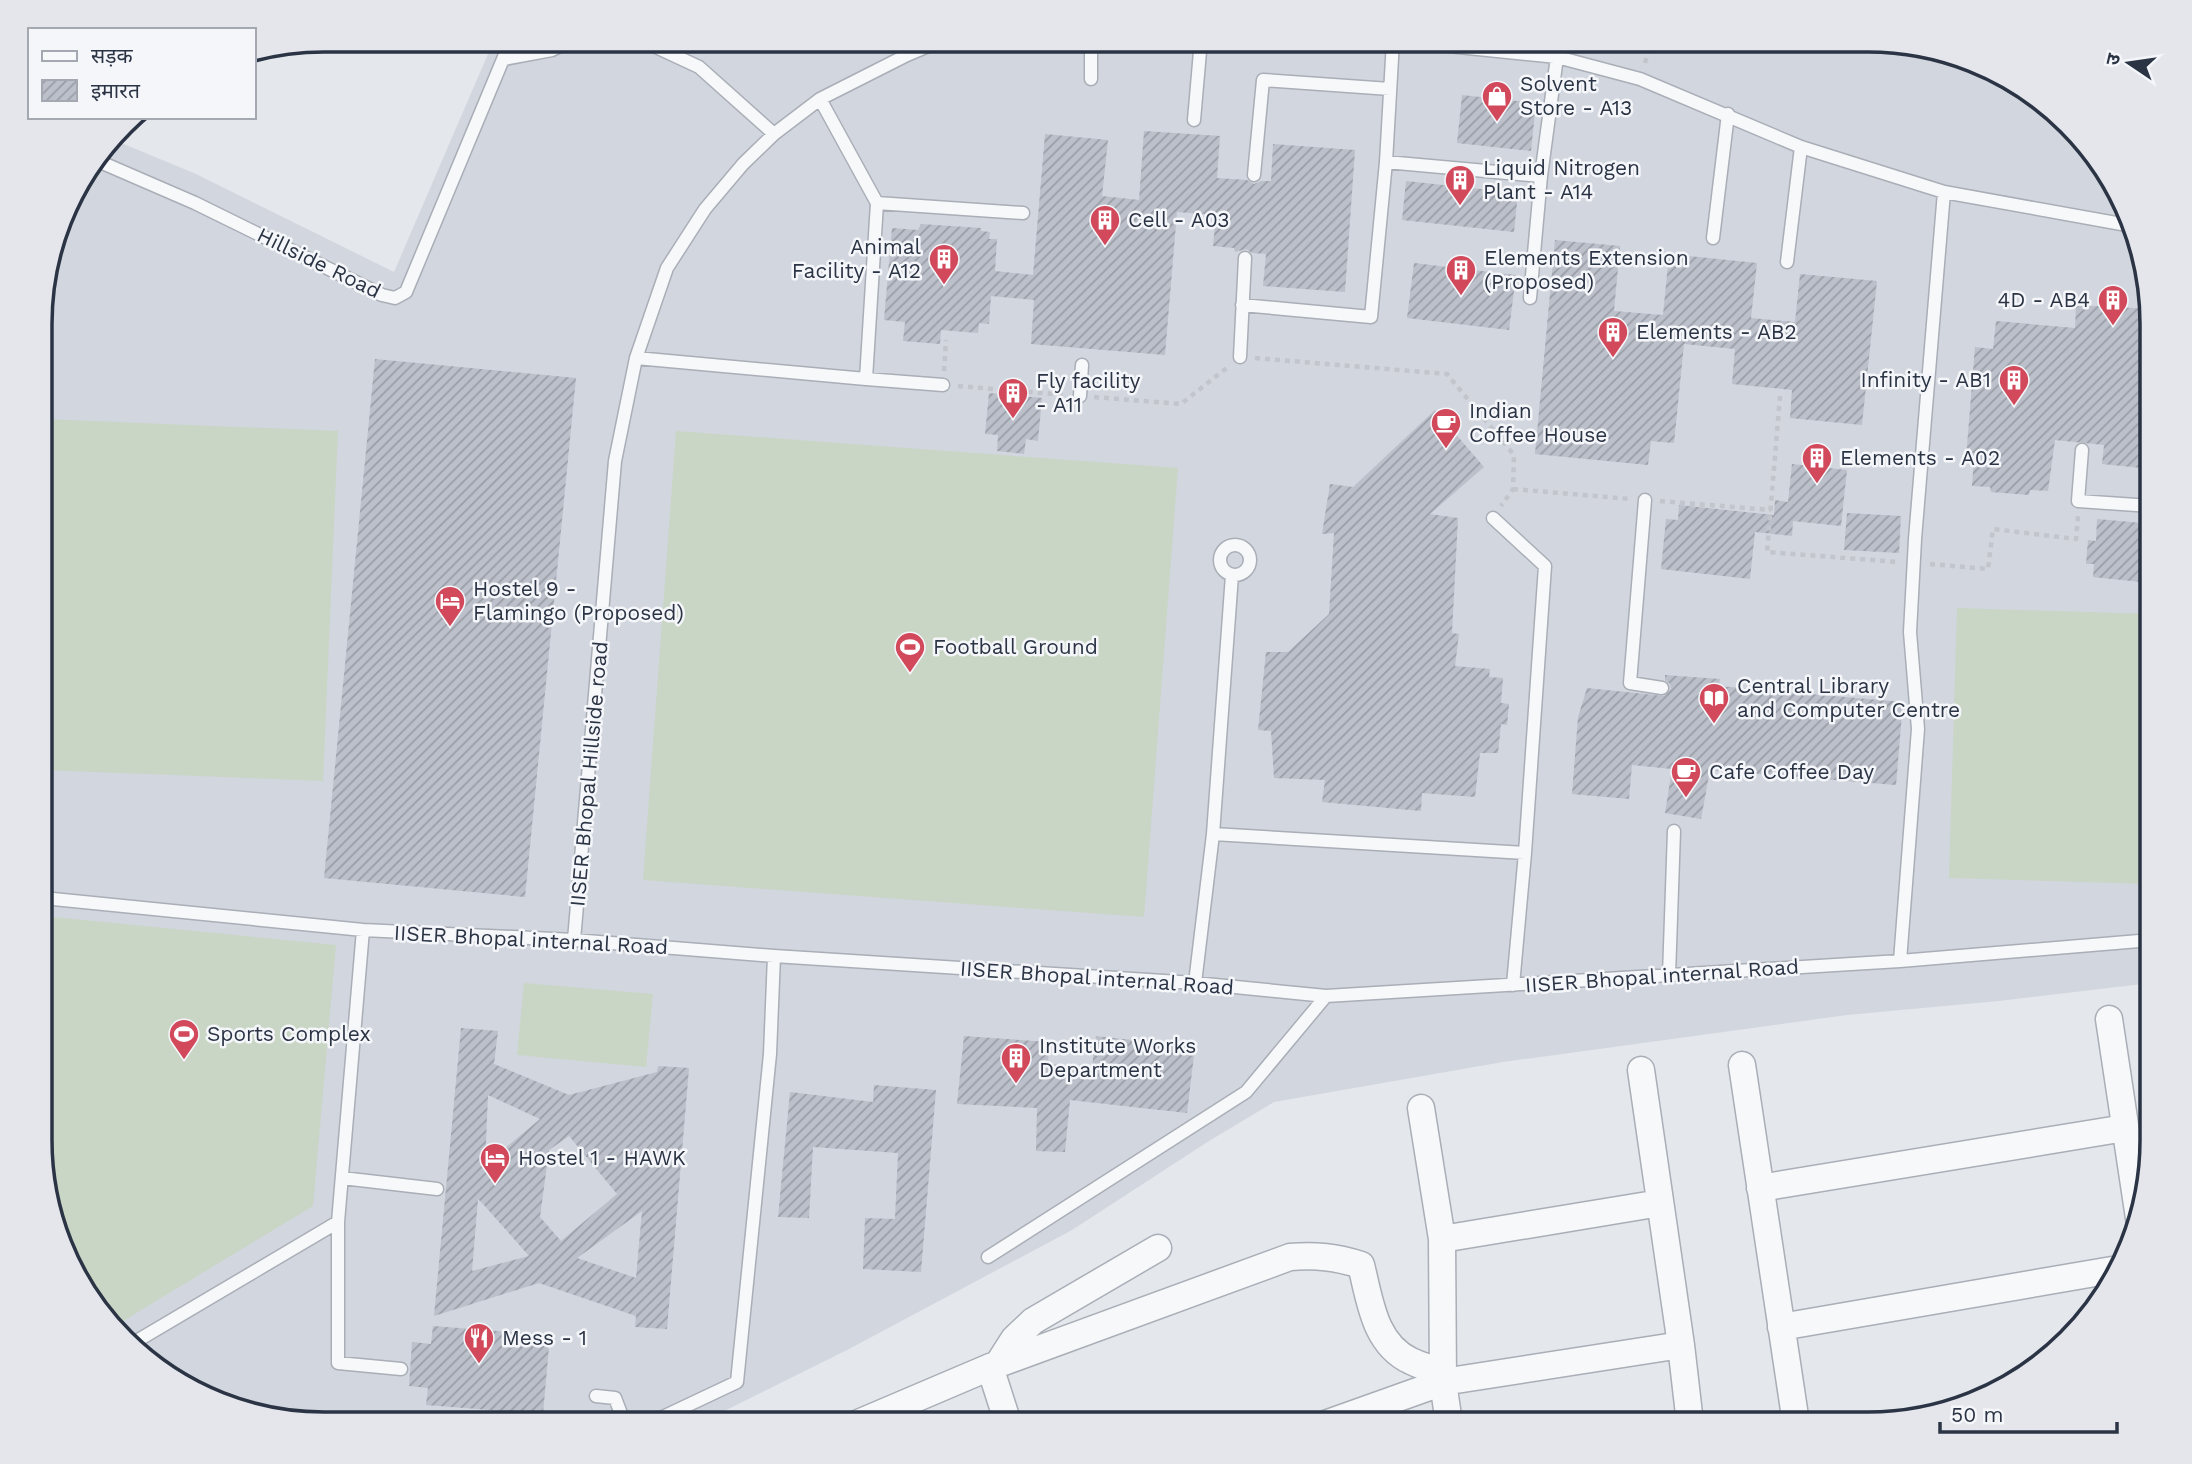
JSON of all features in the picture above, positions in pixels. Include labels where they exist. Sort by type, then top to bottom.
[{"type":"street","points":[[2109,1019],[2135,1190]]},
{"type":"street","points":[[1742,1065],[1794,1412]]},
{"type":"street","points":[[1641,1070],[1689,1412]]},
{"type":"street","points":[[1421,1108],[1442,1239],[1443,1377],[1448,1412]]},
{"type":"street","points":[[1760,1188],[2125,1128]]},
{"type":"street","points":[[1442,1239],[1660,1203]]},
{"type":"street","points":[[994,1366],[1014,1339],[1033,1321],[1158,1248]]},
{"type":"street","points":[[885,1412],[994,1366],[1290,1257],[1314,1255],[1336,1257],[1361,1265],[1375,1323],[1384,1338],[1408,1360],[1443,1377]]},
{"type":"street","points":[[1781,1327],[2105,1271]]},
{"type":"street","points":[[1356,1412],[1443,1377],[1681,1345]]},
{"type":"street","points":[[994,1366],[1006,1412]]},
{"type":"lane","name":"Hillside Road","points":[[105,164],[195,203],[382,295],[395,298],[405,292],[507,52]]},
{"type":"lane","points":[[504,59],[541,52]]},
{"type":"lane","points":[[667,52],[699,67],[774,134]]},
{"type":"lane","name":"IISER Bhopal Hillside road","points":[[574,940],[615,461],[636,358],[667,268],[705,209],[743,164],[774,134],[820,99],[914,52]]},
{"type":"lane","points":[[1091,52],[1091,79]]},
{"type":"lane","points":[[1194,120],[1200,52]]},
{"type":"lane","points":[[1242,305],[1371,317],[1386,162],[1391,52]]},
{"type":"lane","points":[[1508,52],[1557,57],[1640,79],[1801,146],[1944,192],[2120,224]]},
{"type":"lane","points":[[1530,298],[1541,176],[1557,57]]},
{"type":"lane","points":[[1254,175],[1263,80],[1390,89]]},
{"type":"lane","points":[[820,99],[877,203],[866,379]]},
{"type":"lane","points":[[1713,238],[1728,114]]},
{"type":"lane","points":[[1787,262],[1801,146]]},
{"type":"lane","points":[[1386,162],[1541,176]]},
{"type":"lane","points":[[1900,961],[1919,729],[1910,632],[1944,192]]},
{"type":"lane","points":[[877,203],[1023,213]]},
{"type":"lane","points":[[1240,357],[1245,258]]},
{"type":"lane","points":[[636,358],[943,385]]},
{"type":"lane","points":[[1080,396],[1082,365]]},
{"type":"lane","points":[[2082,450],[2078,501],[2140,506]]},
{"type":"lane","points":[[1645,500],[1630,683],[1662,688]]},
{"type":"lane","points":[[1493,518],[1545,566],[1513,985]]},
{"type":"lane","points":[[1195,983],[1213,834],[1233,575]]},
{"type":"lane","points":[[1669,975],[1674,831]]},
{"type":"lane","points":[[1213,834],[1525,853]]},
{"type":"lane","name":"IISER Bhopal internal Road","points":[[52,899],[363,930],[574,940],[774,956],[1195,983],[1326,996],[1900,961],[2140,941]]},
{"type":"lane","points":[[363,930],[338,1222],[338,1363],[401,1369]]},
{"type":"lane","points":[[673,1412],[737,1382],[769,1054],[774,956]]},
{"type":"lane","points":[[988,1258],[1246,1092],[1326,996]]},
{"type":"lane","points":[[342,1178],[437,1189]]},
{"type":"lane","points":[[140,1339],[338,1222]]},
{"type":"lane","points":[[596,1396],[615,1398],[620,1412]]},
{"type":"path","points":[[1640,79],[1648,52]]},
{"type":"path","points":[[946,340],[943,385],[1181,404],[1240,357],[1447,374],[1514,455],[1513,489]]},
{"type":"path","points":[[1780,397],[1767,552],[1988,569],[1993,529],[2076,538],[2078,501]]},
{"type":"shaded area","points":[[489,52],[1868,52],[1921,58],[1972,73],[2019,98],[2047,120],[2072,145],[2094,173],[2119,220],[2134,271],[2140,324],[2140,984],[1847,1015],[1503,1062],[1274,1102],[1072,1230],[849,1349],[722,1412],[324,1412],[271,1406],[220,1391],[173,1366],[145,1344],[120,1319],[98,1291],[73,1244],[55,1175],[52,1140],[52,324],[55,289],[73,220],[98,173],[122,143],[196,174],[394,272]]},
{"type":"green space","points":[[52,419],[338,431],[323,781],[52,770]]},
{"type":"green space","name":"Football Ground","points":[[676,431],[1178,468],[1144,917],[643,880]]},
{"type":"green space","points":[[1957,608],[2140,614],[2140,884],[1949,878]]},
{"type":"green space","name":"Sports Complex","points":[[52,917],[336,945],[313,1206],[122,1321],[120,1319],[98,1291],[73,1244],[58,1193],[52,1140]]},
{"type":"green space","points":[[524,983],[653,994],[646,1067],[517,1055]]},
{"type":"building","name":"Solvent Store - A13","points":[[1462,95],[1536,103],[1531,151],[1457,143]]},
{"type":"building","points":[[1144,131],[1220,136],[1217,178],[1247,180],[1254,184],[1271,181],[1273,144],[1355,150],[1345,292],[1263,286],[1266,254],[1252,253],[1246,249],[1235,252],[1234,248],[1213,246],[1216,215],[1177,212],[1165,355],[1031,344],[1034,300],[991,296],[989,324],[979,323],[978,333],[941,330],[940,344],[903,341],[905,322],[884,320],[892,228],[918,230],[921,224],[981,228],[981,231],[990,232],[989,239],[997,239],[995,271],[1033,275],[1045,134],[1108,140],[1102,196],[1139,200]]},
{"type":"building","name":"Liquid Nitrogen Plant - A14","points":[[1406,181],[1518,193],[1514,232],[1402,220]]},
{"type":"building","name":"Elements - AB2","points":[[1555,240],[1620,246],[1614,311],[1663,315],[1669,254],[1757,263],[1751,318],[1795,322],[1800,274],[1877,281],[1862,425],[1790,418],[1792,390],[1732,384],[1735,349],[1684,344],[1674,443],[1651,441],[1648,465],[1535,454]]},
{"type":"building","name":"Elements Extension (Proposed)","points":[[1414,263],[1516,275],[1509,330],[1407,318]]},
{"type":"building","points":[[2076,305],[2139,308],[2140,468],[2102,464],[2104,445],[2055,440],[2048,491],[2030,490],[2029,495],[1991,492],[1990,487],[1972,486],[1974,459],[1966,458],[1975,347],[1993,349],[1996,321],[2075,328]]},
{"type":"building","name":"Hostel 9 - Flamingo (Proposed)","points":[[375,359],[576,378],[525,897],[324,878]]},
{"type":"building","name":"Fly facility - A11","points":[[989,393],[1042,398],[1038,441],[1026,439],[1024,454],[997,451],[998,435],[985,434]]},
{"type":"building","points":[[1435,410],[1484,467],[1430,514],[1458,518],[1452,633],[1459,634],[1455,666],[1490,669],[1489,677],[1503,678],[1501,703],[1509,704],[1507,725],[1501,724],[1498,753],[1480,753],[1475,797],[1422,793],[1421,811],[1322,802],[1325,780],[1274,778],[1271,731],[1258,730],[1266,652],[1288,652],[1329,614],[1334,533],[1322,534],[1330,484],[1353,487]]},
{"type":"building","points":[[1792,464],[1847,470],[1841,526],[1793,521],[1792,536],[1755,532],[1750,579],[1661,569],[1666,519],[1678,520],[1679,505],[1774,515],[1775,500],[1788,502]]},
{"type":"building","name":"Elements - A02","points":[[1847,513],[1901,516],[1899,553],[1844,550]]},
{"type":"building","points":[[2097,519],[2140,523],[2140,582],[2093,577],[2094,564],[2086,564],[2088,540],[2096,541]]},
{"type":"building","points":[[1665,675],[1720,679],[1719,686],[1903,702],[1896,785],[1710,770],[1701,819],[1665,813],[1672,769],[1632,765],[1629,799],[1572,794],[1578,717],[1587,688],[1664,696],[1671,689]]},
{"type":"building","name":"Hostel 1 - HAWK","points":[[461,1028],[498,1031],[494,1064],[569,1095],[657,1072],[658,1066],[689,1068],[667,1329],[635,1327],[636,1316],[539,1283],[434,1316]],"holes":[[[488,1095],[540,1119],[485,1165]],[[569,1136],[617,1194],[561,1241],[540,1217],[549,1150]],[[478,1199],[529,1256],[472,1271]],[[642,1211],[636,1278],[577,1258]]]},
{"type":"building","points":[[964,1036],[1049,1042],[1048,1064],[1092,1067],[1096,1036],[1195,1047],[1187,1113],[1070,1100],[1065,1152],[1036,1151],[1037,1108],[957,1104]]},
{"type":"building","points":[[874,1085],[936,1090],[921,1272],[863,1269],[865,1218],[895,1219],[898,1153],[813,1147],[809,1218],[778,1217],[790,1092],[873,1102]]},
{"type":"building","name":"Mess - 1","points":[[433,1326],[550,1335],[543,1412],[426,1405],[428,1388],[409,1386],[412,1342],[431,1344]]},
{"type":"place","name":"Solvent Store - A13","points":[[1497,123]]},
{"type":"place","name":"Liquid Nitrogen Plant - A14","points":[[1460,207]]},
{"type":"place","name":"Cell - A03","points":[[1105,247]]},
{"type":"place","name":"Animal Facility - A12","points":[[944,286]]},
{"type":"place","name":"Elements Extension (Proposed)","points":[[1461,297]]},
{"type":"place","name":"4D - AB4","points":[[2113,327]]},
{"type":"place","name":"Elements - AB2","points":[[1613,359]]},
{"type":"place","name":"Infinity - AB1","points":[[2014,407]]},
{"type":"place","name":"Fly facility - A11","points":[[1013,420]]},
{"type":"place","name":"Indian Coffee House","points":[[1446,450]]},
{"type":"place","name":"Elements - A02","points":[[1817,485]]},
{"type":"place","name":"Hostel 9 - Flamingo (Proposed)","points":[[450,628]]},
{"type":"place","name":"Football Ground","points":[[910,674]]},
{"type":"place","name":"Central Library and Computer Centre","points":[[1714,725]]},
{"type":"place","name":"Cafe Coffee Day","points":[[1686,799]]},
{"type":"place","name":"Sports Complex","points":[[184,1061]]},
{"type":"place","name":"Institute Works Department","points":[[1016,1085]]},
{"type":"place","name":"Hostel 1 - HAWK","points":[[495,1185]]},
{"type":"place","name":"Mess - 1","points":[[479,1365]]}]
